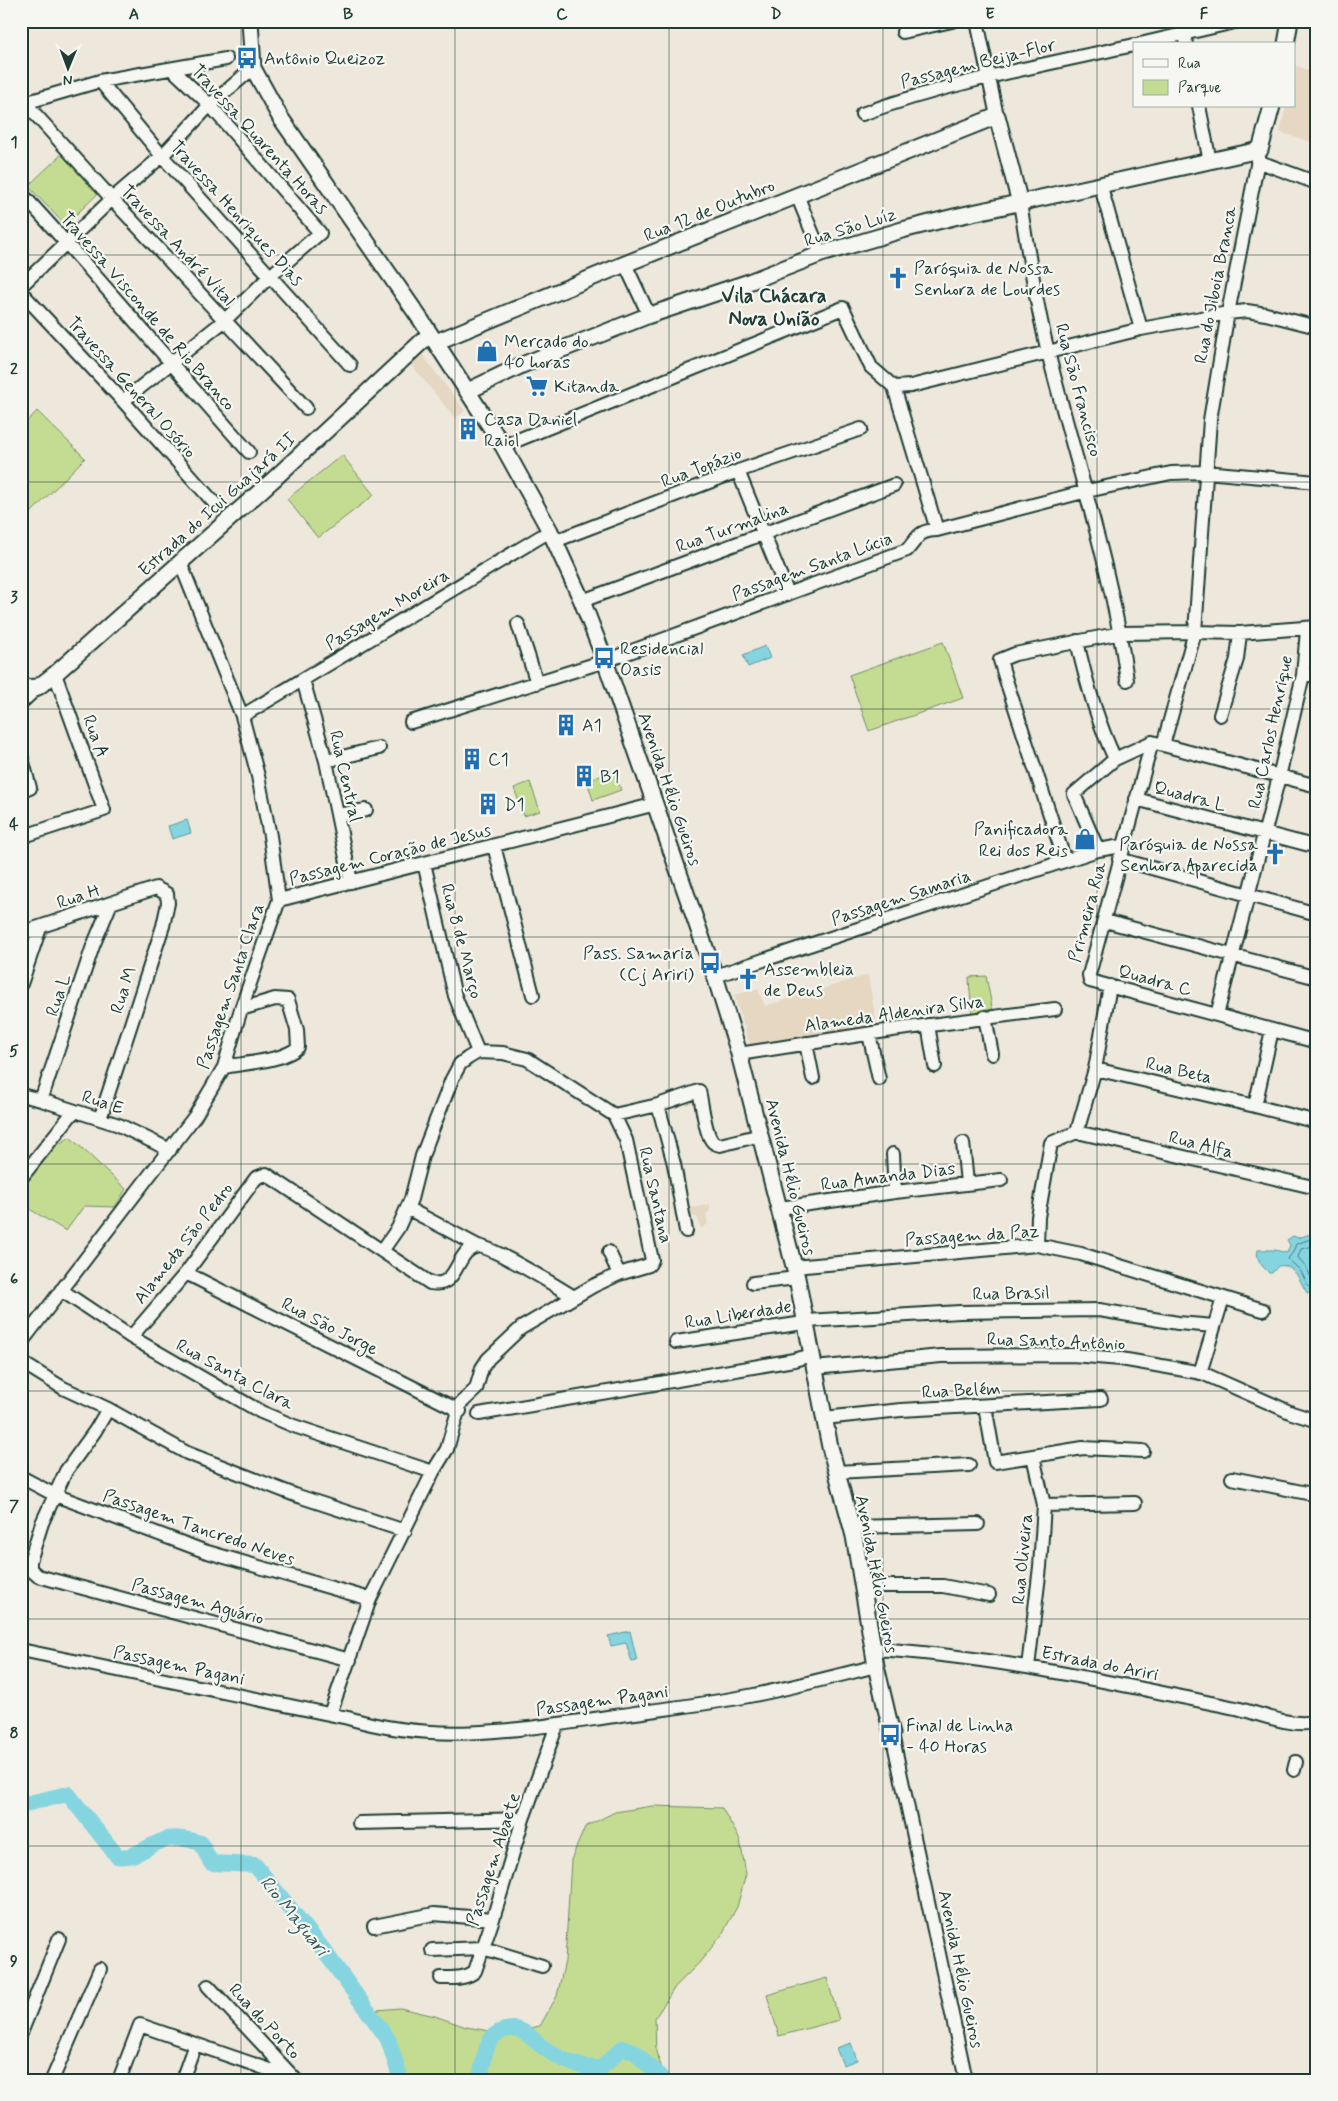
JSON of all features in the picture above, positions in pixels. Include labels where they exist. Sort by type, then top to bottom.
[{"type":"main road","points":[[250,21],[253,68]]},
{"type":"main road","points":[[1286,42],[1290,21]]},
{"type":"main road","name":"Avenida Hélio Gueiros","points":[[253,68],[280,117],[433,338],[503,446],[553,536],[582,601],[656,804],[740,1054],[796,1272],[824,1418],[851,1527],[876,1666],[892,1734]]},
{"type":"main road","name":"Rua do Jiboia Branca","points":[[1258,155],[1271,108]]},
{"type":"main road","name":"Rua 12 de Outubro","points":[[433,338],[997,116]]},
{"type":"main road","name":"Rua São Francisco","points":[[997,116],[1020,202]]},
{"type":"main road","name":"Rua São Luíz","points":[[468,391],[522,365],[649,315],[746,283],[821,254],[902,230],[1020,202],[1210,162],[1258,155]]},
{"type":"main road","name":"Estrada do Icui Guajará II","points":[[22,695],[38,687],[54,674],[433,338]]},
{"type":"street","points":[[903,32],[952,21]]},
{"type":"street","name":"Rua São Francisco","points":[[977,21],[997,116]]},
{"type":"street","points":[[1148,42],[1240,21]]},
{"type":"street","name":"Passagem Beija-Flor","points":[[862,114],[902,100],[990,77],[1133,45]]},
{"type":"street","points":[[24,104],[100,81],[173,70],[226,59]]},
{"type":"street","points":[[21,286],[112,199],[162,156],[210,105],[253,68]]},
{"type":"street","name":"Travessa Quarenta Horas","points":[[173,70],[210,105],[320,233],[270,276]]},
{"type":"street","name":"Travessa Henriques Dias","points":[[100,81],[162,156],[350,365]]},
{"type":"street","name":"Travessa André Vital","points":[[24,104],[306,408]]},
{"type":"street","points":[[1199,108],[1210,162]]},
{"type":"street","points":[[1258,155],[1317,183]]},
{"type":"street","name":"Rua do Jiboia Branca","points":[[1195,632],[1210,420],[1258,155]]},
{"type":"street","points":[[1101,186],[1141,328]]},
{"type":"street","name":"Travessa Visconde de Rio Branco","points":[[21,193],[67,242],[169,363],[249,452]]},
{"type":"street","points":[[797,195],[821,254]]},
{"type":"street","name":"Rua São Francisco","points":[[1020,202],[1048,351],[1087,491],[1121,633],[1127,680]]},
{"type":"street","points":[[625,264],[649,315]]},
{"type":"street","points":[[123,401],[224,321],[270,276]]},
{"type":"street","name":"Travessa General Osório","points":[[21,292],[123,401],[217,506]]},
{"type":"street","points":[[503,446],[843,308],[871,367],[894,387],[937,530]]},
{"type":"street","points":[[894,387],[927,382],[1141,328],[1228,313],[1257,312],[1317,327]]},
{"type":"street","name":"Rua Topázio","points":[[553,536],[861,429]]},
{"type":"street","points":[[738,472],[788,594]]},
{"type":"street","name":"Passagem Santa Lúcia","points":[[411,722],[605,661],[907,550],[919,534],[1087,491],[1171,473],[1205,472],[1317,482]]},
{"type":"street","name":"Rua Turmalina","points":[[582,601],[894,485]]},
{"type":"street","name":"Passagem Moreira","points":[[242,716],[553,536]]},
{"type":"street","name":"Passagem Santa Clara","points":[[21,1343],[170,1150],[195,1116],[224,1067],[241,1009],[279,900],[270,836],[260,785],[242,716],[180,562]]},
{"type":"street","points":[[518,624],[537,682]]},
{"type":"street","points":[[1065,861],[1000,660],[1015,654],[1121,633],[1240,633],[1312,628]]},
{"type":"street","name":"Rua Carlos Henrique","points":[[1217,1014],[1265,834],[1303,675],[1312,628]]},
{"type":"street","name":"Primeira Rua","points":[[1089,976],[1136,799],[1158,743],[1195,632]]},
{"type":"street","points":[[1220,715],[1237,659],[1240,633]]},
{"type":"street","points":[[1077,641],[1090,696],[1101,730],[1115,759]]},
{"type":"street","name":"Rua A","points":[[21,837],[104,810],[54,674]]},
{"type":"street","points":[[1303,675],[1317,675]]},
{"type":"street","name":"Rua Central","points":[[303,680],[326,761],[351,882]]},
{"type":"street","points":[[1098,850],[1074,794],[1115,759],[1158,743],[1317,786]]},
{"type":"street","points":[[326,761],[379,748]]},
{"type":"street","points":[[21,755],[30,788]]},
{"type":"street","name":"Quadra L","points":[[1136,799],[1317,847]]},
{"type":"street","name":"Passagem Coração de Jesus","points":[[279,900],[656,804]]},
{"type":"street","points":[[338,815],[366,810]]},
{"type":"street","points":[[494,846],[533,995]]},
{"type":"street","name":"Passagem Samaria","points":[[715,976],[1098,850],[1121,853]]},
{"type":"street","points":[[1121,853],[1249,895],[1317,914]]},
{"type":"street","name":"Rua 8 de Março","points":[[424,863],[455,996],[478,1052]]},
{"type":"street","name":"Rua M","points":[[100,1119],[163,926],[168,903],[167,894],[164,891],[156,888],[145,891]]},
{"type":"street","name":"Rua H","points":[[21,934],[145,891]]},
{"type":"street","name":"Rua L","points":[[41,1100],[93,946],[111,903]]},
{"type":"street","points":[[1105,921],[1317,978]]},
{"type":"street","points":[[21,984],[40,928]]},
{"type":"street","name":"Quadra C","points":[[1089,976],[1090,981],[1317,1042]]},
{"type":"street","points":[[1037,1245],[1038,1217],[1051,1144],[1077,1132],[1095,1069],[1110,986]]},
{"type":"street","points":[[224,1067],[277,1057],[294,1052],[298,1047],[297,1030],[288,1000],[275,999],[241,1009]]},
{"type":"street","name":"Alameda Aldenira Silva","points":[[740,1054],[928,1025],[1054,1009]]},
{"type":"street","points":[[986,1017],[992,1054]]},
{"type":"street","points":[[928,1025],[936,1066]]},
{"type":"street","points":[[1255,1106],[1272,1030]]},
{"type":"street","points":[[869,1034],[879,1079]]},
{"type":"street","points":[[806,1043],[813,1078]]},
{"type":"street","points":[[478,1246],[468,1251],[453,1275],[446,1281],[437,1284],[430,1283],[382,1251],[398,1228],[407,1208],[432,1126],[452,1079],[460,1064],[478,1052],[503,1053],[527,1059],[614,1115],[658,1105],[699,1090],[711,1140],[714,1143],[720,1145],[761,1135]]},
{"type":"street","name":"Rua Beta","points":[[1095,1069],[1317,1122]]},
{"type":"street","name":"Rua E","points":[[21,1096],[41,1100],[119,1125],[170,1150]]},
{"type":"street","name":"Rua Santana","points":[[658,1105],[674,1164],[686,1231]]},
{"type":"street","points":[[21,1178],[74,1111]]},
{"type":"street","name":"Rua Santana","points":[[614,1115],[626,1140],[652,1256],[649,1265],[624,1272]]},
{"type":"street","name":"Rua Alfa","points":[[1077,1132],[1317,1188]]},
{"type":"street","points":[[963,1143],[968,1183]]},
{"type":"street","points":[[893,1154],[895,1192]]},
{"type":"street","name":"Alameda São Pedro","points":[[131,1337],[186,1272],[256,1178],[266,1174],[382,1251]]},
{"type":"street","name":"Rua Amanda Dias","points":[[780,1208],[1001,1180]]},
{"type":"street","points":[[407,1208],[478,1246],[493,1251],[574,1297]]},
{"type":"street","name":"Passagem da Paz","points":[[753,1283],[796,1272],[1037,1245],[1081,1254],[1263,1310]]},
{"type":"street","points":[[330,1714],[370,1600],[406,1531],[433,1472],[447,1449],[460,1411],[460,1404],[476,1389],[482,1368],[498,1349],[521,1328],[574,1297],[624,1272],[609,1252]]},
{"type":"street","name":"Rua São Jorge","points":[[186,1272],[460,1411]]},
{"type":"street","name":"Rua Santa Clara","points":[[61,1290],[131,1337],[261,1412],[294,1426],[433,1472]]},
{"type":"street","points":[[1200,1373],[1223,1298]]},
{"type":"street","name":"Rua Brasil","points":[[806,1321],[960,1312],[1091,1310],[1178,1323],[1214,1326]]},
{"type":"street","name":"Rua Liberdade","points":[[676,1342],[797,1324],[806,1321]]},
{"type":"street","name":"Rua Santo Antônio","points":[[479,1414],[767,1365],[813,1361],[941,1356],[1072,1355],[1121,1359],[1200,1373],[1292,1413],[1317,1421]]},
{"type":"street","points":[[21,1362],[63,1388],[108,1409],[187,1453],[295,1495],[406,1531]]},
{"type":"street","name":"Rua Belém","points":[[824,1418],[901,1410],[1101,1399]]},
{"type":"street","points":[[985,1406],[994,1462],[1083,1448],[1143,1451]]},
{"type":"street","points":[[54,1495],[66,1471],[95,1431],[108,1409]]},
{"type":"street","name":"Rua Oliveira","points":[[1028,1666],[1040,1567],[1044,1506],[1033,1456]]},
{"type":"street","points":[[836,1472],[969,1465]]},
{"type":"street","name":"Passagem Tancredo Neves","points":[[21,1476],[54,1495],[204,1551],[370,1600]]},
{"type":"street","points":[[1232,1478],[1317,1495]]},
{"type":"street","name":"Passagem Aguário","points":[[54,1495],[42,1522],[30,1561],[30,1569],[38,1576],[350,1660]]},
{"type":"street","points":[[1044,1506],[1135,1503]]},
{"type":"street","points":[[851,1527],[978,1524]]},
{"type":"street","points":[[863,1586],[943,1586],[989,1595]]},
{"type":"street","name":"Estrada do Ariri","points":[[873,1648],[1028,1666],[1248,1711],[1295,1723],[1306,1724],[1317,1721]]},
{"type":"street","name":"Passagem Pagani","points":[[21,1650],[330,1714],[392,1729],[426,1732],[500,1732],[557,1725],[753,1695],[876,1666]]},
{"type":"street","name":"Passagem Abaete","points":[[441,1978],[472,1974],[479,1963],[524,1819],[557,1725]]},
{"type":"street","name":"Avenida Hélio Gueiros","points":[[892,1734],[966,2080]]},
{"type":"street","points":[[358,1824],[524,1819]]},
{"type":"street","points":[[374,1926],[434,1914],[493,1918]]},
{"type":"street","points":[[21,2033],[59,1939]]},
{"type":"street","points":[[432,1950],[483,1948],[542,1966]]},
{"type":"street","points":[[52,2080],[100,1969]]},
{"type":"street","name":"Rua do Porto","points":[[208,1986],[276,2072],[296,2080]]},
{"type":"street","points":[[120,2080],[140,2025],[276,2072]]},
{"type":"street","points":[[182,2080],[195,2044]]},
{"type":"shaded area","points":[[1296,66],[1317,73],[1317,144],[1280,132],[1286,108],[1296,108]]},
{"type":"shaded area","points":[[421,353],[465,411],[455,418],[410,363]]},
{"type":"shaded area","points":[[868,975],[877,1027],[751,1049],[734,995],[758,989],[765,1006]]},
{"type":"shaded area","points":[[710,1204],[710,1211],[706,1214],[708,1224],[701,1228],[697,1217],[688,1215],[686,1209]]},
{"type":"green space","points":[[66,150],[103,189],[65,225],[28,186]]},
{"type":"green space","points":[[37,411],[85,458],[21,523],[21,428]]},
{"type":"green space","points":[[342,455],[374,495],[318,538],[287,499]]},
{"type":"green space","points":[[943,642],[963,698],[869,731],[849,675]]},
{"type":"green space","points":[[614,771],[621,790],[593,800],[587,781]]},
{"type":"green space","points":[[530,782],[540,811],[524,816],[514,788]]},
{"type":"green space","points":[[986,976],[993,1012],[972,1015],[969,977]]},
{"type":"green space","points":[[70,1137],[126,1189],[115,1207],[84,1206],[66,1231],[21,1204],[21,1188],[54,1147]]},
{"type":"green space","points":[[652,1806],[722,1808],[740,1840],[746,1874],[737,1907],[721,1936],[699,1963],[675,1987],[655,2018],[656,2052],[666,2080],[399,2080],[372,2023],[377,2010],[400,2008],[435,2016],[466,2027],[502,2033],[540,2026],[557,1996],[565,1961],[571,1860],[585,1827],[615,1812]]},
{"type":"green space","points":[[827,1978],[839,2020],[779,2036],[767,1995]]},
{"type":"water","points":[[765,646],[770,658],[748,667],[743,655]]},
{"type":"water","points":[[187,820],[191,833],[172,839],[168,826]]},
{"type":"water","points":[[1317,1232],[1317,1250],[1314,1251],[1317,1253],[1317,1293],[1307,1293],[1296,1274],[1289,1267],[1278,1266],[1272,1273],[1269,1273],[1259,1260],[1258,1250],[1275,1250],[1287,1253],[1290,1245],[1287,1240],[1293,1236],[1298,1238]]},
{"type":"water","points":[[630,1631],[637,1661],[632,1662],[626,1643],[611,1646],[608,1636]]},
{"type":"water","points":[[851,2043],[857,2060],[843,2065],[836,2048]]},
{"type":"waterway","name":"Rio Maguari","points":[[21,1805],[68,1794],[117,1856],[135,1854],[166,1839],[182,1839],[201,1843],[211,1863],[255,1865],[322,1948],[388,2039],[401,2080]]},
{"type":"waterway","name":"Rio Maguari","points":[[479,2080],[485,2053],[491,2039],[508,2029],[526,2033],[541,2046],[557,2056],[571,2063],[586,2067],[601,2068],[622,2048],[633,2051],[662,2080]]},
{"type":"place","name":"Antônio Queizoz","points":[[247,58]]},
{"type":"place","name":"Paróquia de Nossa Senhora de Lourdes","points":[[898,278]]},
{"type":"place","name":"Mercado do 40 horas","points":[[487,351]]},
{"type":"place","name":"Kitanda","points":[[537,386]]},
{"type":"place","name":"Casa Daniel Raiol","points":[[468,429]]},
{"type":"place","name":"Residencial Oasis","points":[[604,658]]},
{"type":"place","name":"A1","points":[[566,725]]},
{"type":"place","name":"C1","points":[[472,759]]},
{"type":"place","name":"B1","points":[[584,776]]},
{"type":"place","name":"D1","points":[[488,804]]},
{"type":"place","name":"Panificadora Rei dos Reis","points":[[1085,839]]},
{"type":"place","name":"Paróquia de Nossa Senhora Aparecida","points":[[1275,854]]},
{"type":"place","name":"Pass. Samaria (Cj Ariri)","points":[[710,963]]},
{"type":"place","name":"Assembleia de Deus","points":[[748,979]]},
{"type":"place","name":"Final de Linha - 40 Horas","points":[[890,1735]]},
{"type":"district","name":"Vila Chácara Nova União","points":[[774,306]]}]
